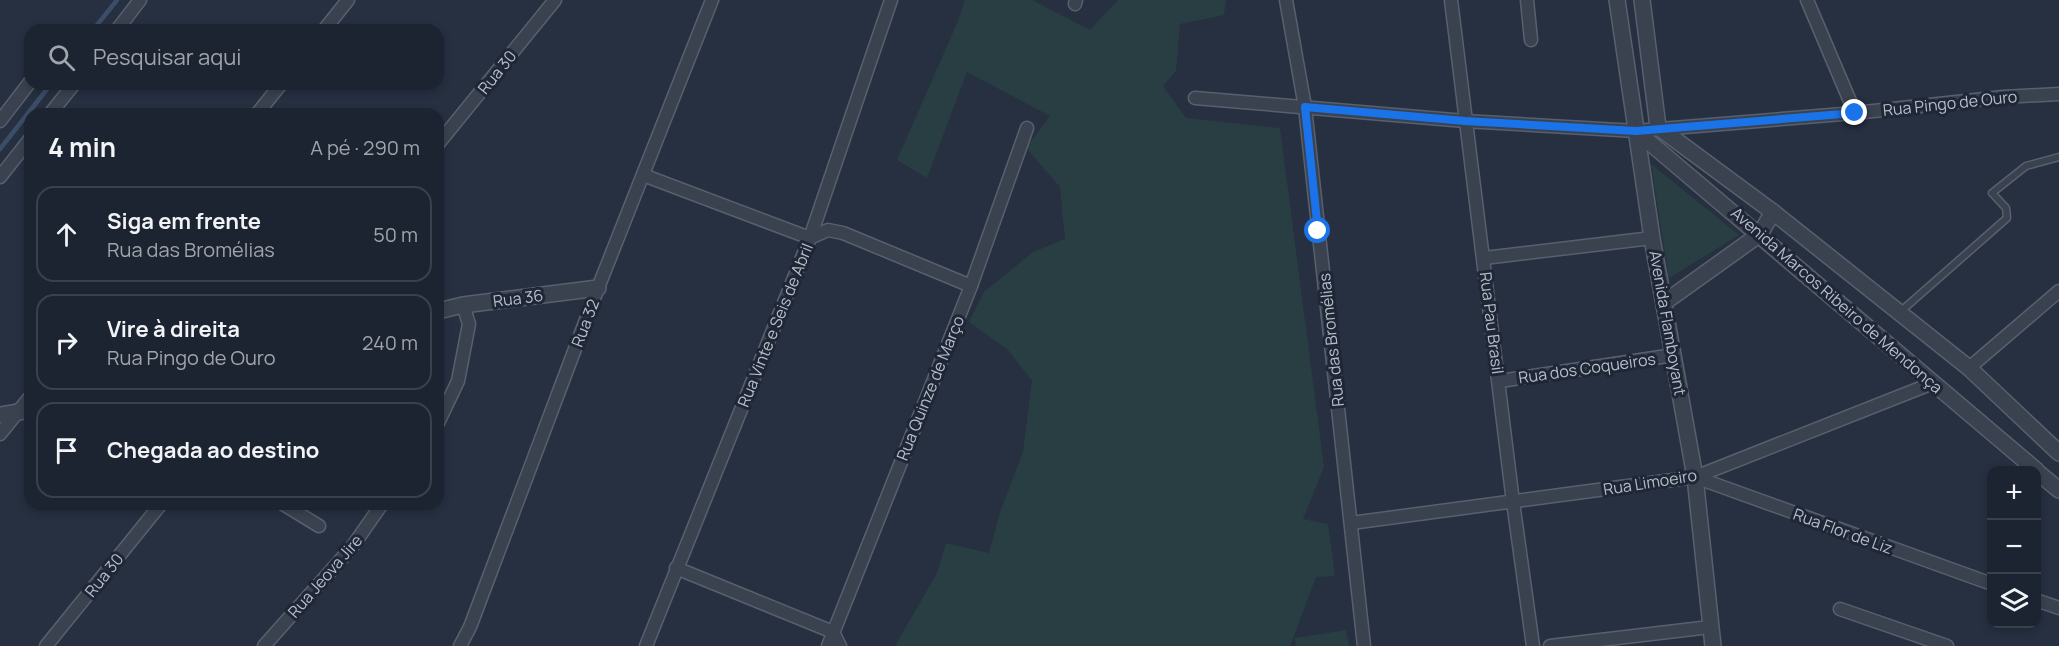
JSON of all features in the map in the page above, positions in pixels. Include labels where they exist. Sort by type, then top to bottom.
[{"type":"street","points":[[122,24],[140,0]]},
{"type":"street","points":[[329,24],[348,0]]},
{"type":"street","name":"Rua 30","points":[[444,137],[555,0]]},
{"type":"street","name":"Rua 32","points":[[460,646],[470,627],[598,288],[712,0]]},
{"type":"street","name":"Rua Vinte e Seis de Abril","points":[[646,646],[810,238],[891,0]]},
{"type":"street","name":"Rua das Bromélias","points":[[1286,0],[1305,107],[1364,646]]},
{"type":"street","name":"Rua Pau Brasil","points":[[1451,0],[1533,646]]},
{"type":"street","points":[[1527,0],[1531,40]]},
{"type":"street","name":"Avenida Flamboyant","points":[[1617,0],[1652,238],[1695,477],[1713,646]]},
{"type":"street","points":[[1642,0],[1658,127]]},
{"type":"street","points":[[1807,0],[1855,113]]},
{"type":"street","points":[[0,121],[24,90]]},
{"type":"street","points":[[55,108],[69,90]]},
{"type":"street","points":[[261,108],[276,90]]},
{"type":"street","name":"Rua Pingo de Ouro","points":[[1195,98],[1465,121],[1636,131],[1658,127],[1855,113],[2003,97],[2059,94]]},
{"type":"street","name":"Avenida Marcos Ribeiro de Mendonça","points":[[1658,127],[1773,212],[1969,368],[2059,453]]},
{"type":"street","name":"Rua Quinze de Março","points":[[828,646],[971,286],[1027,128]]},
{"type":"street","name":"Avenida Marcos Ribeiro de Mendonça","points":[[1636,131],[1760,234],[2030,466]]},
{"type":"street","points":[[0,177],[24,147]]},
{"type":"street","points":[[643,175],[810,238],[828,230],[843,233],[971,286]]},
{"type":"street","points":[[1665,302],[1760,234],[1773,212]]},
{"type":"street","points":[[1484,258],[1652,238]]},
{"type":"street","name":"Rua 36","points":[[444,310],[463,305],[598,288]]},
{"type":"street","points":[[1969,368],[2059,291]]},
{"type":"street","points":[[444,410],[458,381],[469,324],[463,305]]},
{"type":"street","name":"Rua dos Coqueiros","points":[[1500,381],[1674,355]]},
{"type":"street","name":"Rua Limoeiro","points":[[1351,523],[1695,477],[1933,383]]},
{"type":"street","points":[[0,415],[24,411]]},
{"type":"street","points":[[0,434],[24,411]]},
{"type":"street","name":"Avenida Marcos Ribeiro de Mendonça","points":[[2041,475],[2059,490]]},
{"type":"street","name":"Rua Flor de Liz","points":[[1695,477],[1987,582]]},
{"type":"street","name":"Rua 30","points":[[46,646],[156,510]]},
{"type":"street","points":[[293,510],[319,526]]},
{"type":"street","name":"Rua Jeova Jire","points":[[264,646],[352,547],[378,510]]},
{"type":"street","points":[[676,568],[833,632],[840,646]]},
{"type":"street","points":[[2041,601],[2059,608]]},
{"type":"street","points":[[1840,609],[1947,646]]},
{"type":"street","points":[[1550,646],[1710,627]]},
{"type":"lane","points":[[1900,313],[2007,218],[2006,208],[1992,193],[2026,166],[2059,157]]},
{"type":"green space","points":[[965,0],[1032,0],[1090,30],[1118,0],[1226,0],[1224,15],[1180,24],[1176,71],[1163,86],[1186,118],[1280,128],[1324,467],[1303,519],[1328,524],[1335,576],[1316,577],[1290,646],[897,646],[896,644],[937,573],[946,543],[989,553],[1000,512],[1023,452],[1032,381],[1008,350],[969,322],[984,292],[1033,252],[1065,239],[1060,187],[1026,148],[1050,116],[967,72],[927,178],[897,160]]},
{"type":"green space","points":[[1651,164],[1739,235],[1669,278]]},
{"type":"green space","points":[[1346,630],[1349,646],[1296,646],[1295,638]]},
{"type":"waterway","points":[[98,24],[117,0]]},
{"type":"waterway","points":[[32,108],[46,90]]},
{"type":"waterway","points":[[0,149],[24,118]]},
{"type":"route","points":[[1318,231],[1305,107],[1465,121],[1636,131],[1658,127],[1855,113]]}]
